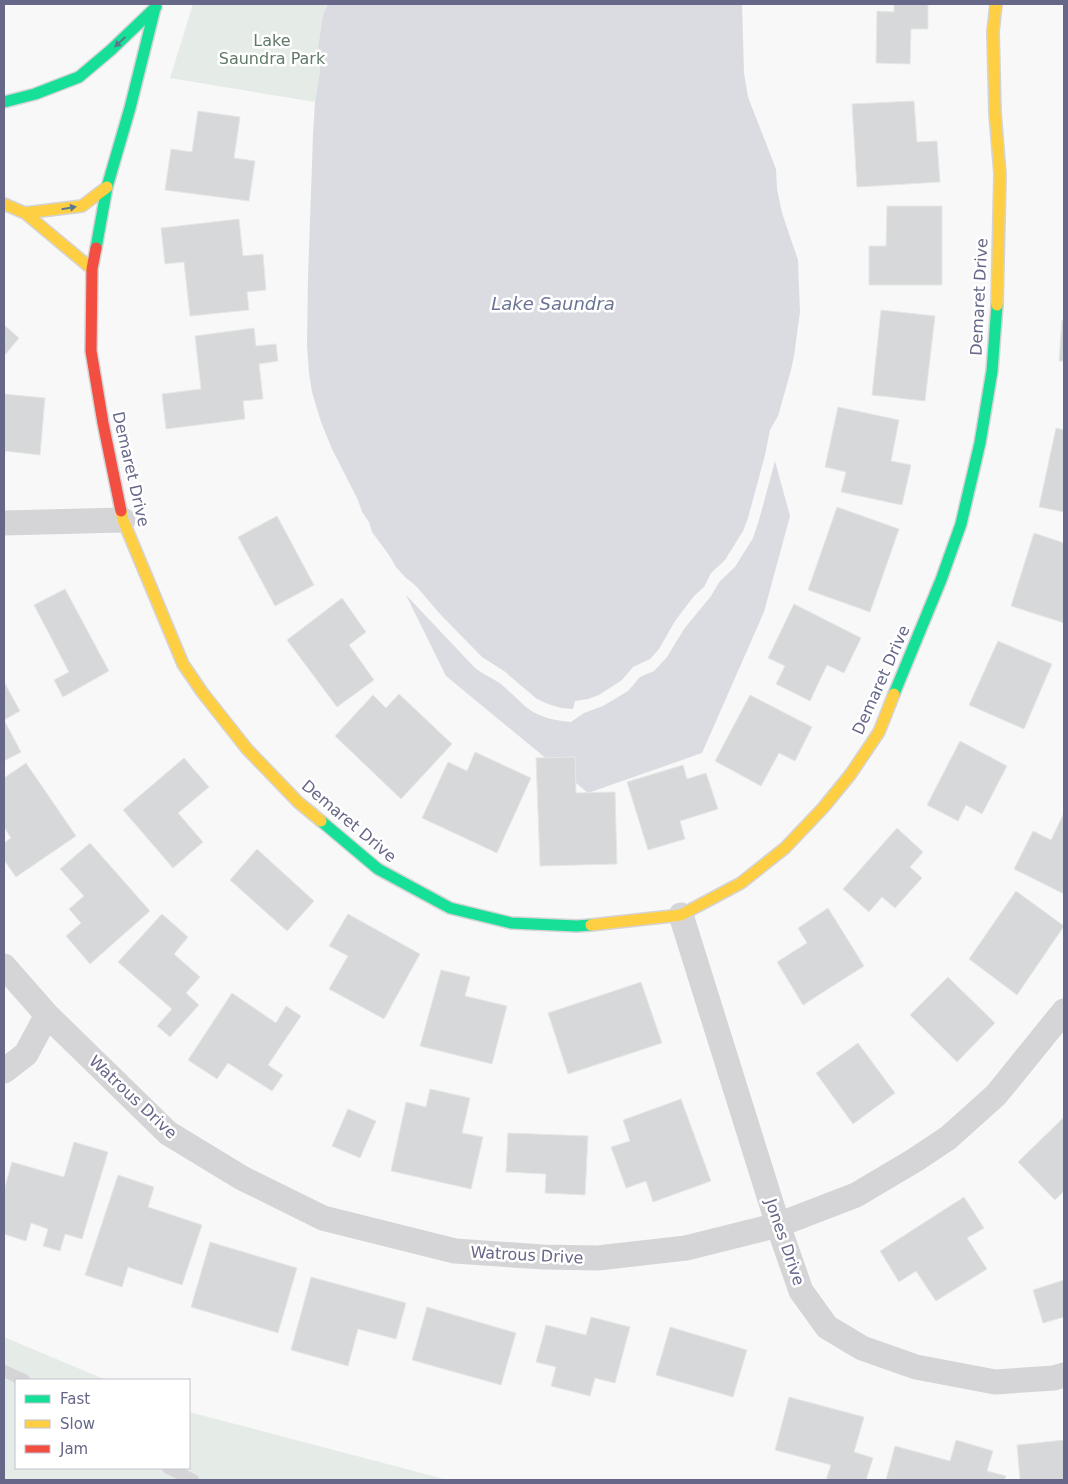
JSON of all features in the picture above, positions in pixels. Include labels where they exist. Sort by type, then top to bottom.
[{"type":"street","name":"Demaret Drive","points":[[156,6],[130,108],[107,187],[92,269],[91,352],[123,520],[183,664],[202,692],[247,749],[298,802],[378,869],[450,908],[511,923],[577,926],[681,915],[741,882],[785,848],[822,808],[850,775],[879,732],[945,571],[961,524],[980,444],[992,371],[997,305],[1000,174],[993,32],[996,4]]},
{"type":"street","points":[[4,102],[34,94],[79,77],[111,50],[156,6]]},
{"type":"street","points":[[25,213],[82,206],[107,187]]},
{"type":"street","points":[[4,204],[25,213],[92,269]]},
{"type":"street","points":[[4,523],[123,520]]},
{"type":"street","name":"Jones Drive","points":[[681,915],[778,1225],[801,1291],[828,1327],[862,1348],[916,1368],[995,1382],[1064,1376]]},
{"type":"street","name":"Watrous Drive","points":[[4,966],[47,1015],[168,1133],[242,1178],[323,1218],[455,1251],[543,1257],[598,1258],[686,1248],[778,1225],[856,1194],[915,1160],[948,1138],[996,1096],[1064,1011]]},
{"type":"street","points":[[4,1071],[26,1054],[47,1015]]},
{"type":"lane","points":[[4,1371],[22,1379]]},
{"type":"lane","points":[[170,1469],[193,1480]]},
{"type":"green space","name":"Lake Saundra Park","points":[[193,4],[328,4],[323,15],[318,47],[320,72],[315,102],[170,78]]},
{"type":"green space","points":[[4,1337],[104,1379],[15,1379],[15,1469],[190,1469],[190,1412],[448,1480],[4,1480]]},
{"type":"water","name":"Lake Saundra","points":[[328,4],[742,4],[744,73],[748,97],[776,169],[777,189],[782,213],[798,260],[800,312],[791,370],[778,416],[770,430],[748,518],[743,531],[725,560],[711,573],[704,587],[694,596],[675,621],[659,649],[650,659],[633,667],[622,680],[599,695],[575,701],[573,709],[561,708],[537,699],[504,671],[482,657],[396,567],[372,532],[321,422],[312,392],[309,373],[307,345],[308,278],[313,135],[315,102],[320,72],[318,47],[323,15]]},
{"type":"water","points":[[775,461],[790,516],[764,612],[702,753],[588,793],[446,676],[406,595],[475,668],[498,682],[526,707],[540,715],[555,720],[571,722],[584,713],[603,706],[628,691],[640,677],[654,671],[667,657],[684,629],[711,596],[720,581],[735,567],[753,538]]},
{"type":"building","points":[[894,4],[928,4],[928,29],[911,29],[910,64],[876,63],[877,11],[894,12]]},
{"type":"building","points":[[914,101],[917,142],[937,141],[940,182],[857,187],[852,104]]},
{"type":"building","points":[[198,111],[240,117],[234,158],[255,161],[249,201],[165,190],[171,149],[192,152]]},
{"type":"building","points":[[887,206],[942,206],[942,285],[869,285],[869,246],[886,246]]},
{"type":"building","points":[[239,219],[243,256],[263,254],[266,290],[247,292],[249,310],[190,316],[184,262],[165,264],[161,228]]},
{"type":"building","points":[[881,310],[935,316],[925,401],[872,395]]},
{"type":"building","points":[[1062,320],[1064,320],[1064,361],[1059,361]]},
{"type":"building","points":[[4,325],[19,338],[4,356]]},
{"type":"building","points":[[254,328],[256,346],[276,344],[278,361],[259,364],[263,399],[243,401],[245,419],[166,429],[162,394],[201,389],[195,336]]},
{"type":"building","points":[[4,394],[45,398],[40,455],[5,451],[4,462]]},
{"type":"building","points":[[838,407],[899,420],[891,461],[911,465],[902,505],[841,492],[846,472],[825,467]]},
{"type":"building","points":[[1056,428],[1064,430],[1064,512],[1039,507]]},
{"type":"building","points":[[837,507],[899,529],[870,612],[808,590]]},
{"type":"building","points":[[277,516],[314,585],[275,606],[238,537]]},
{"type":"building","points":[[1034,533],[1064,543],[1064,623],[1011,606]]},
{"type":"building","points":[[65,589],[109,671],[63,697],[54,680],[69,672],[34,605]]},
{"type":"building","points":[[342,598],[366,632],[349,645],[374,680],[337,707],[287,640]]},
{"type":"building","points":[[794,604],[861,638],[844,673],[827,665],[810,701],[776,684],[785,666],[768,658]]},
{"type":"building","points":[[998,641],[1052,664],[1024,729],[969,705]]},
{"type":"building","points":[[4,682],[20,711],[4,720]]},
{"type":"building","points":[[399,694],[452,744],[401,799],[335,736],[373,695],[386,708]]},
{"type":"building","points":[[750,695],[812,727],[795,761],[779,753],[761,786],[715,761]]},
{"type":"building","points":[[4,720],[21,752],[4,761]]},
{"type":"building","points":[[960,741],[1007,766],[982,814],[966,805],[958,821],[927,805]]},
{"type":"building","points":[[475,752],[531,778],[497,853],[422,818],[448,762],[467,771]]},
{"type":"building","points":[[575,757],[576,793],[615,792],[617,864],[540,866],[536,758]]},
{"type":"building","points":[[184,758],[209,787],[178,813],[203,842],[173,868],[123,810]]},
{"type":"building","points":[[26,763],[76,836],[16,877],[4,860],[4,843],[11,838],[4,827],[4,778]]},
{"type":"building","points":[[683,765],[687,779],[706,773],[718,809],[680,821],[685,839],[648,850],[627,782]]},
{"type":"building","points":[[1064,813],[1064,894],[1014,869],[1033,831],[1051,840]]},
{"type":"building","points":[[897,828],[923,852],[910,867],[922,878],[895,908],[882,897],[869,912],[843,889]]},
{"type":"building","points":[[90,843],[150,911],[90,964],[66,936],[81,923],[69,909],[84,896],[60,869]]},
{"type":"building","points":[[257,849],[314,901],[287,931],[230,880]]},
{"type":"building","points":[[1016,891],[1064,926],[1017,995],[969,959]]},
{"type":"building","points":[[828,908],[864,966],[803,1005],[777,962],[807,943],[798,928]]},
{"type":"building","points":[[162,914],[188,937],[174,954],[200,977],[186,993],[199,1005],[170,1037],[157,1026],[172,1009],[118,962]]},
{"type":"building","points":[[348,914],[420,954],[384,1019],[329,989],[348,956],[329,946]]},
{"type":"building","points":[[441,970],[470,977],[465,996],[507,1006],[492,1064],[420,1046]]},
{"type":"building","points":[[948,977],[995,1023],[957,1062],[910,1015]]},
{"type":"building","points":[[641,982],[662,1043],[568,1074],[548,1013]]},
{"type":"building","points":[[232,993],[276,1023],[286,1006],[301,1016],[268,1065],[283,1075],[272,1091],[228,1063],[217,1079],[188,1060]]},
{"type":"building","points":[[858,1043],[895,1093],[853,1124],[816,1073]]},
{"type":"building","points":[[430,1089],[470,1098],[462,1133],[483,1137],[471,1189],[391,1171],[406,1102],[426,1107]]},
{"type":"building","points":[[681,1099],[711,1181],[653,1202],[646,1181],[626,1188],[611,1147],[630,1141],[623,1120]]},
{"type":"building","points":[[348,1109],[376,1121],[360,1158],[332,1146]]},
{"type":"building","points":[[1064,1117],[1064,1191],[1055,1200],[1018,1162]]},
{"type":"building","points":[[508,1133],[588,1136],[585,1195],[545,1193],[546,1174],[506,1172]]},
{"type":"building","points":[[74,1142],[108,1152],[82,1239],[65,1234],[60,1251],[43,1246],[48,1229],[31,1223],[26,1241],[4,1234],[4,1190],[12,1162],[64,1177]]},
{"type":"building","points":[[118,1175],[154,1187],[148,1207],[202,1225],[182,1285],[128,1267],[122,1287],[85,1275]]},
{"type":"building","points":[[964,1197],[984,1228],[967,1238],[987,1269],[936,1301],[916,1271],[899,1282],[880,1251]]},
{"type":"building","points":[[210,1242],[297,1268],[278,1333],[191,1307]]},
{"type":"building","points":[[311,1277],[406,1303],[396,1339],[358,1329],[348,1366],[291,1350]]},
{"type":"building","points":[[1064,1280],[1064,1317],[1043,1323],[1033,1290]]},
{"type":"building","points":[[427,1307],[516,1333],[501,1385],[412,1360]]},
{"type":"building","points":[[591,1317],[630,1327],[615,1383],[595,1378],[590,1396],[551,1386],[556,1367],[536,1362],[546,1325],[586,1335]]},
{"type":"building","points":[[670,1327],[747,1350],[733,1397],[656,1375]]},
{"type":"building","points":[[789,1397],[864,1417],[854,1452],[873,1458],[866,1480],[826,1480],[831,1465],[775,1450]]},
{"type":"building","points":[[956,1440],[993,1451],[987,1471],[1006,1476],[1004,1480],[886,1480],[895,1446],[950,1461]]},
{"type":"building","points":[[1064,1440],[1064,1480],[1020,1480],[1017,1445]]},
{"type":"traffic: fast","points":[[4,102],[35,94],[79,77],[111,50],[156,7]]},
{"type":"traffic: fast","points":[[96,248],[107,187],[130,108],[155,8]]},
{"type":"traffic: fast","points":[[894,694],[941,580],[961,524],[980,443],[992,371],[997,305]]},
{"type":"traffic: fast","points":[[321,821],[378,869],[450,908],[511,923],[591,925]]},
{"type":"traffic: slow","points":[[996,4],[993,32],[995,113],[1000,174],[997,305]]},
{"type":"traffic: slow","points":[[4,204],[25,213],[82,206],[107,187]]},
{"type":"traffic: slow","points":[[25,213],[92,269]]},
{"type":"traffic: slow","points":[[121,511],[123,520],[183,664],[202,692],[247,749],[298,802],[321,821]]},
{"type":"traffic: slow","points":[[591,925],[681,915],[741,883],[785,848],[823,808],[850,775],[879,732],[894,694]]},
{"type":"traffic: jam","points":[[96,248],[92,269],[91,351],[121,511]]}]
